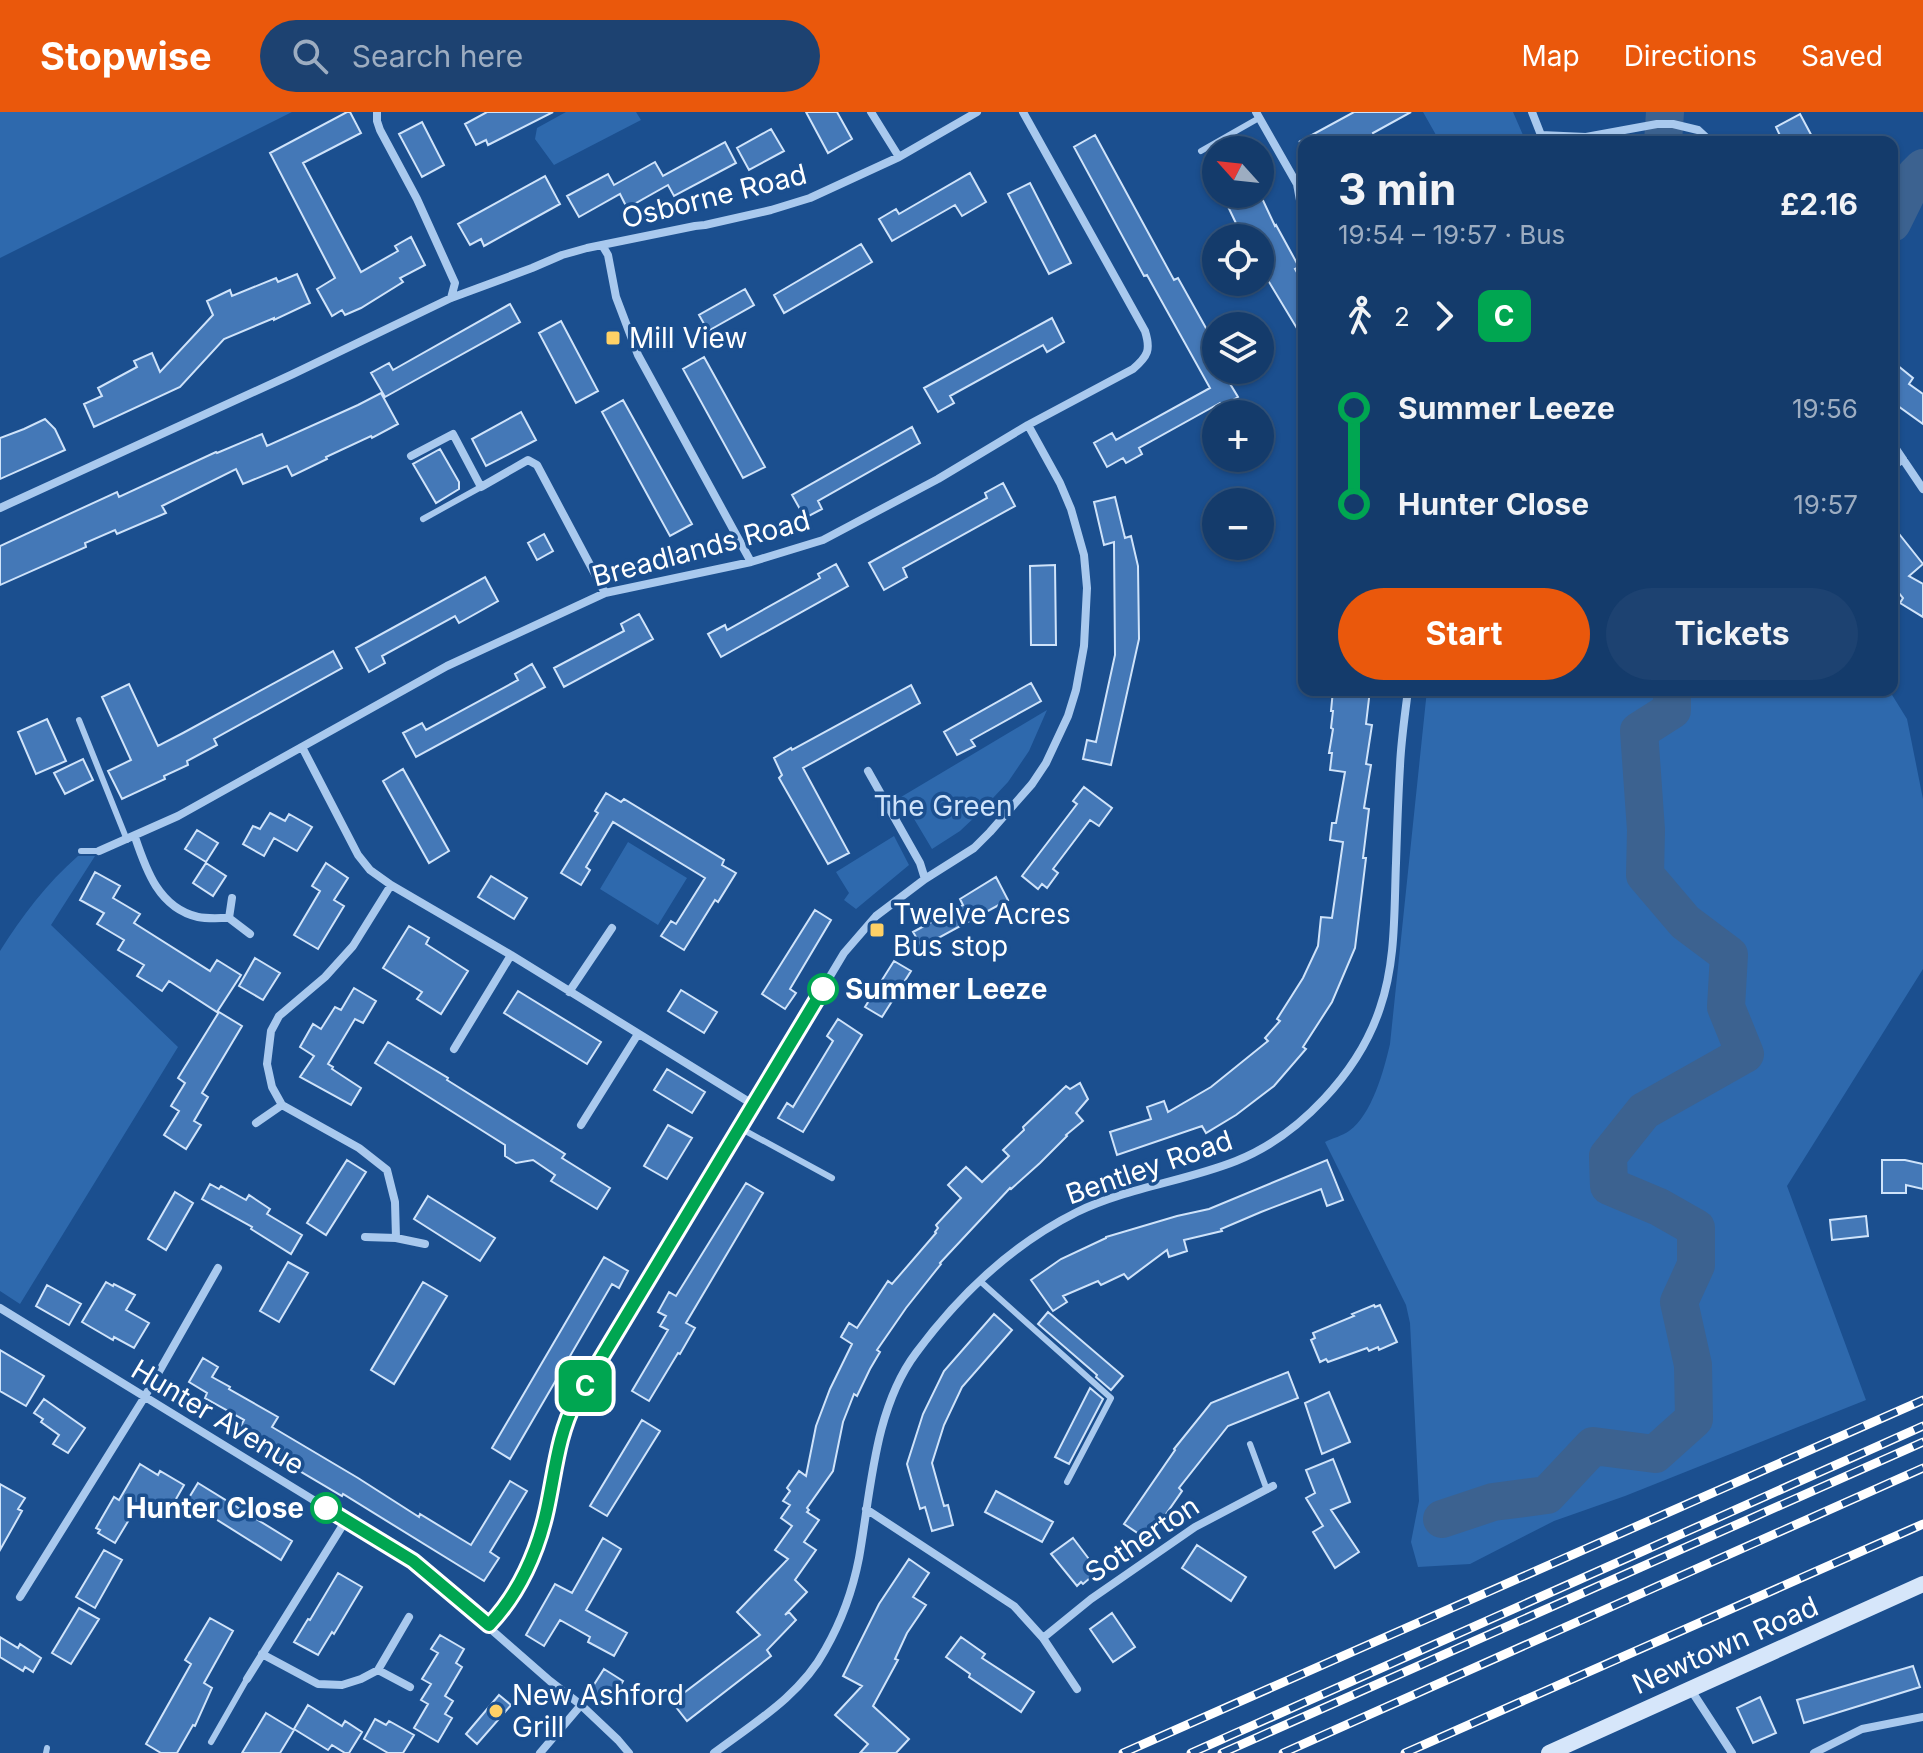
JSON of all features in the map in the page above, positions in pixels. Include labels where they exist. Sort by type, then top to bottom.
[{"type":"street","points":[[377,112],[380,130],[417,199],[455,283],[451,298]]},
{"type":"street","points":[[871,112],[899,157]]},
{"type":"street","name":"Osborne Road","points":[[0,508],[451,298],[562,255],[705,225],[810,198],[899,157],[977,112]]},
{"type":"street","name":"Breadlands Road","points":[[99,851],[178,816],[447,666],[605,593],[751,562],[823,540],[1133,369],[1146,356],[1149,344],[1145,331],[1023,112]]},
{"type":"street","points":[[1532,112],[1541,136]]},
{"type":"street","points":[[1258,115],[1298,189]]},
{"type":"street","points":[[1591,136],[1657,124],[1698,130],[1704,136]]},
{"type":"street","points":[[602,245],[608,255],[624,321],[638,355],[751,562]]},
{"type":"street","points":[[489,1625],[509,1599],[534,1554],[547,1512],[562,1432],[568,1416],[844,953],[876,916],[925,879],[974,848],[1032,784],[1062,729],[1079,677],[1087,612],[1084,555],[1060,483],[1028,425]]},
{"type":"street","points":[[411,456],[453,434],[481,487],[528,460],[537,465],[605,593]]},
{"type":"street","points":[[1898,452],[1923,489]]},
{"type":"street","points":[[1898,463],[1903,459]]},
{"type":"street","name":"Bentley Road","points":[[714,1753],[790,1695],[825,1651],[847,1600],[858,1562],[873,1462],[886,1418],[913,1357],[939,1324],[980,1281],[1051,1226],[1081,1210],[1236,1161],[1257,1151],[1281,1137],[1316,1108],[1343,1076],[1375,1024],[1388,979],[1400,762],[1407,696]]},
{"type":"street","points":[[302,747],[358,855],[370,870],[754,1105]]},
{"type":"street","points":[[868,771],[920,863],[925,879]]},
{"type":"street","points":[[131,838],[162,896],[197,916],[229,918],[250,934]]},
{"type":"street","points":[[391,885],[353,946],[325,977],[279,1016],[271,1031],[267,1064],[272,1087],[282,1105],[359,1148],[387,1170],[395,1202],[396,1238]]},
{"type":"street","points":[[229,918],[232,898]]},
{"type":"street","points":[[569,992],[612,928]]},
{"type":"street","points":[[454,1049],[511,955]]},
{"type":"street","points":[[581,1125],[638,1034]]},
{"type":"street","points":[[256,1123],[282,1105]]},
{"type":"street","points":[[365,1237],[396,1238],[425,1244]]},
{"type":"street","points":[[20,1597],[144,1398],[218,1268]]},
{"type":"street","name":"Hunter Avenue","points":[[0,1308],[413,1561],[581,1705],[629,1753]]},
{"type":"street","name":"Sotherton","points":[[1043,1638],[1091,1599],[1195,1527],[1270,1488]]},
{"type":"street","points":[[866,1509],[1014,1606],[1043,1638],[1077,1689]]},
{"type":"street","points":[[247,1679],[346,1520]]},
{"type":"street","name":"Newtown Road","points":[[1549,1753],[1923,1584]]},
{"type":"street","points":[[262,1654],[318,1684],[342,1685],[378,1670],[409,1617]]},
{"type":"street","points":[[378,1670],[410,1687]]},
{"type":"street","points":[[1691,1690],[1732,1753]]},
{"type":"street","points":[[540,1753],[581,1705]]},
{"type":"street","points":[[1814,1753],[1862,1729],[1923,1717]]},
{"type":"lane","points":[[1201,151],[1258,115]]},
{"type":"lane","points":[[423,519],[481,487]]},
{"type":"lane","points":[[79,720],[131,838]]},
{"type":"lane","points":[[81,851],[99,851]]},
{"type":"lane","points":[[740,1128],[832,1178]]},
{"type":"lane","points":[[980,1281],[1111,1398],[1067,1482]]},
{"type":"lane","points":[[1250,1444],[1270,1488]]},
{"type":"lane","points":[[211,1742],[247,1679]]},
{"type":"green space","points":[[0,112],[292,112],[0,258]]},
{"type":"green space","points":[[566,112],[636,112],[641,120],[554,165],[535,139],[537,128]]},
{"type":"green space","points":[[1423,112],[1513,112],[1523,136],[1437,136]]},
{"type":"green space","points":[[1426,696],[1893,696],[1907,719],[1923,799],[1923,969],[1787,1186],[1866,1400],[1554,1521],[1470,1564],[1418,1567],[1411,1542],[1419,1501],[1410,1323],[1406,1305],[1325,1142],[1349,1131],[1364,1114],[1376,1091],[1390,1044]]},
{"type":"green space","name":"The Green","points":[[1047,710],[1029,751],[1008,782],[960,831],[932,849],[901,797]]},
{"type":"green space","name":"The Green","points":[[894,836],[909,865],[856,909],[844,900],[849,893],[836,872]]},
{"type":"green space","points":[[628,842],[687,878],[658,925],[600,889]]},
{"type":"green space","points":[[78,856],[95,856],[51,925],[178,1047],[20,1304],[0,1291],[0,951],[36,900]]},
{"type":"building","points":[[350,112],[361,133],[303,163],[361,272],[398,251],[395,246],[411,237],[425,265],[400,278],[403,282],[361,308],[345,315],[342,310],[332,316],[317,289],[335,278],[270,153]]},
{"type":"building","points":[[487,112],[553,112],[488,145],[486,140],[476,145],[465,124]]},
{"type":"building","points":[[806,112],[837,112],[852,139],[828,153]]},
{"type":"building","points":[[1354,112],[1411,112],[1373,133],[1374,136],[1310,136]]},
{"type":"building","points":[[1800,114],[1812,136],[1780,136],[1776,127]]},
{"type":"building","points":[[422,122],[444,165],[422,177],[399,134]]},
{"type":"building","points":[[771,129],[784,151],[749,170],[737,148]]},
{"type":"building","points":[[1095,135],[1174,280],[1178,278],[1202,321],[1202,374],[1147,275],[1144,276],[1074,147]]},
{"type":"building","points":[[725,142],[736,163],[674,196],[668,185],[627,208],[620,194],[579,217],[567,196],[608,174],[614,185],[655,162],[663,176]]},
{"type":"building","points":[[970,173],[986,202],[962,216],[955,205],[892,241],[879,219],[896,209],[899,214]]},
{"type":"building","points":[[545,176],[560,204],[484,246],[481,239],[470,245],[458,224]]},
{"type":"building","points":[[1030,183],[1071,263],[1049,274],[1008,194]]},
{"type":"building","points":[[1229,208],[1267,208],[1298,265],[1295,269],[1298,274],[1298,330],[1274,290],[1274,224],[1236,224]]},
{"type":"building","points":[[861,244],[872,262],[784,313],[774,295]]},
{"type":"building","points":[[297,274],[310,303],[224,339],[180,387],[94,427],[84,404],[102,396],[98,388],[137,367],[134,361],[152,353],[160,372],[213,315],[207,301],[230,290],[232,296],[276,278],[278,282]]},
{"type":"building","points":[[745,289],[754,305],[708,331],[699,315]]},
{"type":"building","points":[[510,304],[520,322],[385,397],[371,373],[389,363],[393,370]]},
{"type":"building","points":[[1052,318],[1064,342],[1047,352],[1043,345],[950,396],[954,403],[938,412],[924,388]]},
{"type":"building","points":[[561,321],[598,391],[576,403],[539,333]]},
{"type":"building","points":[[704,357],[765,467],[743,478],[683,369]]},
{"type":"building","points":[[1898,366],[1913,378],[1909,384],[1923,394],[1923,424],[1898,406]]},
{"type":"building","points":[[1208,384],[1230,384],[1238,397],[1233,400],[1202,400],[1202,413],[1139,448],[1142,454],[1126,463],[1123,458],[1107,467],[1094,443],[1112,433],[1116,440],[1210,388]]},
{"type":"building","points":[[381,393],[398,424],[372,438],[326,457],[292,476],[287,466],[243,484],[236,469],[162,506],[166,513],[117,534],[115,530],[85,543],[86,547],[0,585],[0,546],[117,492],[119,497],[216,452],[262,434],[267,446]]},
{"type":"building","points":[[623,400],[692,524],[670,536],[602,412]]},
{"type":"building","points":[[521,412],[536,440],[486,466],[472,439]]},
{"type":"building","points":[[45,419],[55,429],[65,450],[0,479],[0,438]]},
{"type":"building","points":[[912,427],[920,443],[818,501],[822,509],[805,518],[792,495]]},
{"type":"building","points":[[440,449],[459,482],[459,489],[436,503],[413,464]]},
{"type":"building","points":[[1003,483],[1015,506],[903,568],[907,577],[884,590],[869,563],[987,498],[985,493]]},
{"type":"building","points":[[1115,497],[1125,538],[1131,536],[1138,566],[1139,639],[1111,765],[1083,759],[1087,740],[1096,742],[1115,655],[1114,542],[1104,545],[1094,502]]},
{"type":"building","points":[[1898,533],[1923,564],[1909,576],[1923,584],[1923,617],[1900,603],[1903,598],[1898,592]]},
{"type":"building","points":[[544,534],[553,551],[537,560],[528,543]]},
{"type":"building","points":[[836,564],[848,586],[721,657],[708,634],[725,625],[727,630],[820,578],[818,574]]},
{"type":"building","points":[[1055,565],[1056,645],[1031,645],[1030,566]]},
{"type":"building","points":[[485,577],[498,601],[459,623],[455,616],[382,656],[385,663],[369,672],[356,648]]},
{"type":"building","points":[[639,614],[653,639],[564,687],[554,668],[624,631],[621,624]]},
{"type":"building","points":[[333,651],[342,668],[214,739],[217,745],[187,761],[188,765],[164,776],[165,779],[122,799],[108,771],[131,760],[102,697],[129,684],[158,746]]},
{"type":"building","points":[[532,664],[545,687],[416,757],[403,733],[422,723],[426,730],[518,680],[515,674]]},
{"type":"building","points":[[1031,683],[1041,701],[971,740],[975,746],[957,755],[944,732]]},
{"type":"building","points":[[911,685],[920,703],[803,768],[849,853],[828,864],[779,778],[782,775],[774,758]]},
{"type":"building","points":[[1332,696],[1369,696],[1366,724],[1372,725],[1366,764],[1371,765],[1364,808],[1369,809],[1363,858],[1366,858],[1355,948],[1332,1002],[1303,1047],[1306,1049],[1274,1086],[1236,1115],[1206,1133],[1202,1126],[1117,1155],[1110,1132],[1151,1119],[1147,1107],[1164,1101],[1168,1112],[1211,1087],[1268,1041],[1265,1038],[1280,1021],[1277,1019],[1303,978],[1318,946],[1321,917],[1332,918],[1343,842],[1330,840],[1345,772],[1330,770]]},
{"type":"building","points":[[47,719],[66,761],[36,774],[18,732]]},
{"type":"building","points":[[83,759],[93,780],[65,794],[54,773]]},
{"type":"building","points":[[403,769],[449,851],[429,863],[383,781]]},
{"type":"building","points":[[1084,787],[1112,808],[1099,826],[1090,820],[1053,869],[1058,873],[1047,888],[1042,884],[1038,889],[1022,876],[1077,804],[1073,801]]},
{"type":"building","points":[[606,793],[621,802],[624,799],[724,860],[722,865],[736,873],[684,950],[661,936],[671,921],[676,924],[705,878],[613,822],[586,867],[590,870],[581,885],[561,873],[598,813],[595,811]]},
{"type":"building","points":[[270,813],[285,821],[289,814],[312,827],[297,851],[274,838],[264,856],[243,844],[253,826],[260,829]]},
{"type":"building","points":[[197,830],[218,843],[206,862],[185,849]]},
{"type":"building","points":[[206,863],[226,876],[213,896],[193,883]]},
{"type":"building","points":[[326,863],[348,878],[334,900],[344,906],[318,949],[294,935],[320,891],[312,886]]},
{"type":"building","points":[[95,872],[120,886],[113,898],[140,914],[134,923],[210,971],[217,960],[241,975],[217,1012],[169,981],[162,991],[137,976],[144,965],[118,950],[124,940],[97,924],[104,913],[80,900]]},
{"type":"building","points":[[491,876],[527,898],[514,919],[478,897]]},
{"type":"building","points":[[996,877],[1008,900],[922,947],[913,932],[963,905],[960,899]]},
{"type":"building","points":[[815,910],[831,920],[790,989],[796,993],[785,1009],[762,994]]},
{"type":"building","points":[[409,926],[429,938],[426,944],[468,971],[441,1014],[417,999],[422,992],[383,968]]},
{"type":"building","points":[[255,958],[280,973],[263,1000],[239,986]]},
{"type":"building","points":[[894,961],[911,971],[882,1017],[865,1007]]},
{"type":"building","points":[[354,988],[376,1001],[363,1023],[355,1019],[328,1064],[361,1088],[351,1105],[300,1077],[314,1056],[300,1047],[313,1024],[321,1029],[335,1007],[341,1010]]},
{"type":"building","points":[[681,990],[717,1012],[704,1033],[668,1011]]},
{"type":"building","points":[[518,991],[601,1042],[587,1064],[504,1013]]},
{"type":"building","points":[[219,1012],[242,1026],[202,1093],[208,1097],[194,1121],[201,1125],[186,1149],[164,1135],[179,1111],[171,1106],[185,1083],[178,1078]]},
{"type":"building","points":[[838,1019],[862,1035],[803,1132],[778,1118],[787,1103],[793,1107],[833,1041],[827,1036]]},
{"type":"building","points":[[388,1042],[565,1154],[562,1158],[610,1188],[597,1209],[551,1181],[555,1175],[533,1160],[516,1163],[505,1156],[505,1145],[375,1063]]},
{"type":"building","points":[[667,1069],[705,1092],[692,1113],[654,1090]]},
{"type":"building","points":[[1080,1083],[1088,1099],[1076,1113],[1083,1121],[1010,1188],[940,1263],[877,1350],[880,1352],[857,1396],[854,1394],[843,1422],[833,1471],[807,1508],[807,1512],[819,1520],[804,1542],[816,1550],[795,1580],[807,1592],[785,1615],[789,1612],[796,1620],[767,1650],[771,1656],[687,1721],[672,1702],[760,1635],[737,1612],[788,1559],[775,1550],[792,1526],[781,1518],[790,1505],[783,1501],[790,1491],[787,1488],[799,1471],[806,1476],[816,1426],[852,1344],[841,1337],[849,1323],[857,1328],[888,1281],[892,1284],[936,1233],[936,1225],[961,1198],[948,1185],[966,1167],[982,1182],[1009,1156],[1003,1150],[1024,1130],[1023,1127],[1066,1086],[1070,1089]]},
{"type":"building","points":[[668,1125],[692,1138],[667,1179],[644,1166]]},
{"type":"building","points":[[347,1160],[366,1172],[326,1235],[307,1223]]},
{"type":"building","points":[[1327,1160],[1343,1200],[1327,1206],[1321,1189],[1222,1231],[1184,1240],[1187,1251],[1169,1257],[1167,1250],[1128,1279],[1124,1274],[1101,1285],[1098,1281],[1063,1296],[1067,1302],[1053,1311],[1031,1280],[1061,1259],[1106,1237],[1209,1209]]},
{"type":"building","points":[[1882,1160],[1923,1164],[1923,1189],[1906,1185],[1906,1193],[1882,1193]]},
{"type":"building","points":[[746,1183],[763,1193],[686,1323],[695,1328],[649,1401],[632,1391],[668,1330],[660,1326],[666,1316],[658,1312],[669,1292],[676,1296]]},
{"type":"building","points":[[210,1184],[219,1189],[221,1186],[246,1200],[249,1195],[270,1209],[267,1214],[302,1235],[291,1254],[252,1227],[202,1199]]},
{"type":"building","points":[[175,1192],[193,1203],[166,1250],[148,1239]]},
{"type":"building","points":[[428,1196],[495,1238],[480,1261],[414,1219]]},
{"type":"building","points":[[1866,1216],[1868,1236],[1832,1240],[1830,1220]]},
{"type":"building","points":[[604,1257],[628,1271],[619,1288],[612,1284],[510,1459],[492,1448]]},
{"type":"building","points":[[288,1262],[308,1273],[279,1322],[260,1311]]},
{"type":"building","points":[[106,1282],[135,1295],[126,1310],[149,1323],[134,1348],[82,1322]]},
{"type":"building","points":[[423,1282],[447,1296],[394,1384],[371,1370]]},
{"type":"building","points":[[47,1285],[81,1304],[69,1325],[36,1306]]},
{"type":"building","points":[[1380,1305],[1397,1342],[1379,1350],[1378,1347],[1369,1351],[1367,1348],[1320,1362],[1311,1340],[1315,1338],[1313,1333]]},
{"type":"building","points":[[1048,1312],[1123,1376],[1111,1390],[1038,1324]]},
{"type":"building","points":[[994,1314],[1012,1330],[962,1387],[944,1425],[932,1463],[944,1506],[948,1505],[953,1525],[932,1531],[925,1507],[920,1509],[907,1464],[923,1414],[944,1371]]},
{"type":"building","points":[[0,1350],[44,1376],[26,1406],[0,1391]]},
{"type":"building","points":[[203,1358],[218,1367],[212,1377],[278,1417],[272,1427],[419,1517],[420,1514],[471,1545],[510,1481],[527,1491],[490,1552],[499,1558],[484,1581],[237,1433],[244,1420],[205,1398],[207,1393],[189,1382]]},
{"type":"building","points":[[1288,1372],[1298,1398],[1228,1426],[1179,1488],[1182,1491],[1148,1540],[1124,1524],[1174,1449],[1211,1403]]},
{"type":"building","points":[[1090,1388],[1103,1399],[1069,1464],[1055,1457]]},
{"type":"building","points":[[1329,1392],[1350,1442],[1322,1454],[1305,1403]]},
{"type":"building","points":[[44,1399],[85,1428],[68,1453],[53,1444],[59,1435],[34,1413]]},
{"type":"building","points":[[642,1420],[660,1431],[607,1516],[590,1506]]},
{"type":"building","points":[[1333,1459],[1350,1502],[1331,1510],[1359,1552],[1335,1568],[1313,1532],[1323,1526],[1306,1498],[1315,1493],[1306,1470]]},
{"type":"building","points":[[140,1464],[184,1485],[168,1513],[142,1498],[115,1543],[98,1533],[100,1530],[96,1528],[114,1497],[119,1500]]},
{"type":"building","points":[[198,1483],[292,1541],[281,1560],[187,1501]]},
{"type":"building","points":[[0,1484],[25,1498],[18,1509],[22,1511],[0,1550]]},
{"type":"building","points":[[996,1491],[1053,1522],[1042,1542],[985,1512]]},
{"type":"building","points":[[603,1538],[621,1549],[586,1610],[627,1633],[614,1656],[588,1642],[590,1637],[560,1620],[544,1646],[526,1635],[555,1584],[572,1593]]},
{"type":"building","points":[[1073,1538],[1098,1571],[1077,1586],[1051,1554]]},
{"type":"building","points":[[1197,1545],[1246,1577],[1231,1601],[1182,1568]]},
{"type":"building","points":[[104,1550],[122,1560],[95,1608],[76,1597]]},
{"type":"building","points":[[909,1559],[929,1573],[913,1597],[926,1605],[907,1633],[895,1659],[898,1660],[873,1706],[909,1739],[896,1753],[860,1753],[868,1744],[835,1715],[862,1686],[843,1676],[879,1604]]},
{"type":"building","points":[[338,1573],[362,1587],[318,1655],[294,1642]]},
{"type":"building","points":[[79,1608],[99,1619],[71,1664],[52,1653]]},
{"type":"building","points":[[1112,1613],[1135,1647],[1113,1662],[1090,1629]]},
{"type":"building","points":[[210,1618],[233,1631],[204,1683],[212,1688],[195,1726],[177,1753],[161,1753],[146,1744],[191,1664],[185,1660]]},
{"type":"building","points":[[440,1635],[464,1649],[456,1663],[462,1667],[445,1696],[453,1701],[445,1714],[452,1718],[438,1742],[414,1728],[428,1704],[421,1700],[431,1684],[422,1679],[438,1653],[431,1649]]},
{"type":"building","points":[[0,1637],[18,1648],[20,1644],[41,1658],[33,1672],[25,1667],[23,1671],[0,1657]]},
{"type":"building","points":[[961,1637],[985,1654],[982,1658],[1034,1692],[1021,1712],[969,1677],[970,1674],[946,1657]]},
{"type":"building","points":[[1913,1666],[1920,1687],[1804,1723],[1797,1700]]},
{"type":"building","points":[[604,1669],[623,1681],[607,1707],[588,1694]]},
{"type":"building","points":[[499,1695],[511,1705],[477,1744],[466,1734]]},
{"type":"building","points":[[1760,1697],[1776,1733],[1753,1743],[1737,1708]]},
{"type":"building","points":[[308,1705],[342,1726],[345,1721],[362,1732],[349,1753],[332,1745],[328,1750],[294,1729]]},
{"type":"building","points":[[266,1713],[294,1730],[280,1753],[242,1753]]},
{"type":"building","points":[[375,1719],[386,1725],[389,1721],[414,1735],[403,1753],[388,1753],[364,1739]]},
{"type":"waterway","points":[[1663,136],[1665,112]]},
{"type":"waterway","points":[[1898,211],[1915,176],[1923,168]]},
{"type":"waterway","points":[[1442,1519],[1493,1502],[1547,1495],[1593,1446],[1655,1454],[1694,1419],[1693,1365],[1679,1302],[1696,1265],[1696,1228],[1659,1207],[1609,1186],[1608,1156],[1644,1111],[1745,1054],[1726,1007],[1729,955],[1685,922],[1645,875],[1646,830],[1639,731],[1672,710],[1672,696]]},
{"type":"railway","points":[[1123,1753],[1923,1400]]},
{"type":"railway","points":[[1191,1753],[1923,1426]]},
{"type":"railway","points":[[1222,1753],[1923,1442]]},
{"type":"railway","points":[[1283,1753],[1923,1468]]},
{"type":"railway","points":[[1405,1753],[1923,1524]]},
{"type":"bus line","name":"C","points":[[326,1508],[413,1561],[489,1625],[495,1619],[534,1554],[547,1512],[562,1432],[576,1400],[823,989]]},
{"type":"place","name":"Mill View","points":[[613,338]]},
{"type":"place","name":"Twelve Acres Bus stop","points":[[877,930]]},
{"type":"place","name":"Summer Leeze","points":[[823,989]]},
{"type":"place","name":"Hunter Close","points":[[326,1508]]},
{"type":"place","name":"New Ashford Grill","points":[[496,1711]]}]
